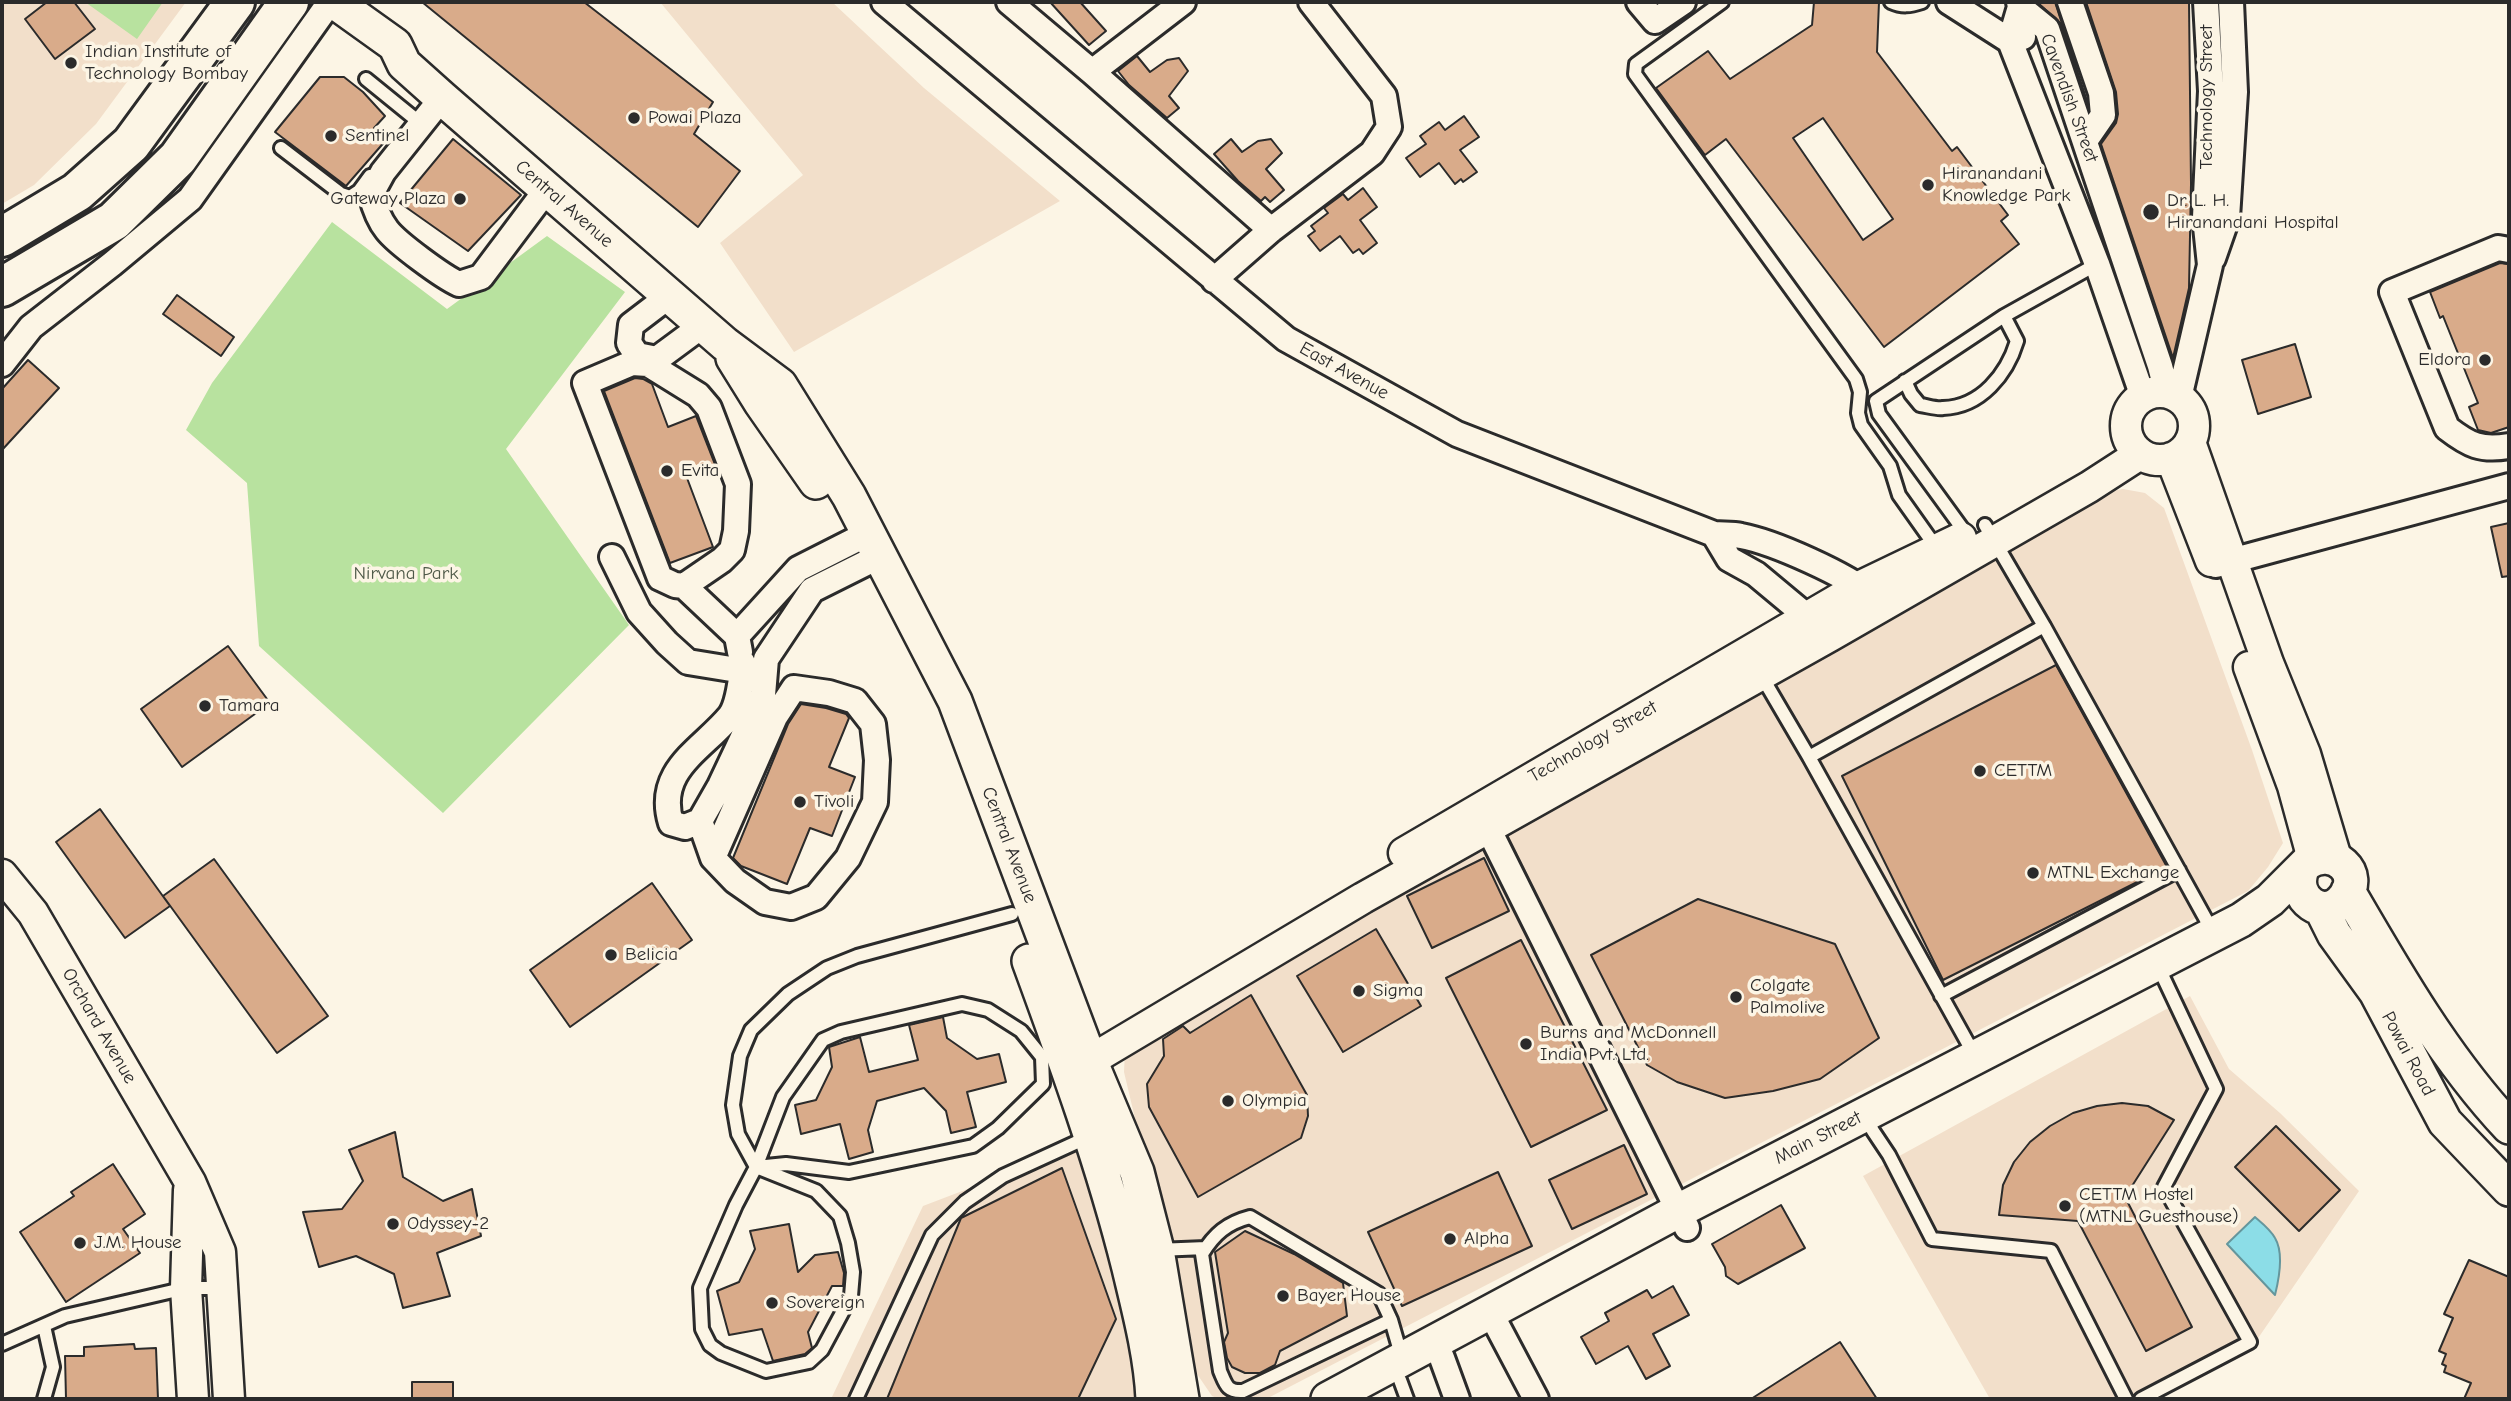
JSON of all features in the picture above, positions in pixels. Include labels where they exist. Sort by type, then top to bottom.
[{"type":"main road","points":[[2,237],[77,192],[131,144],[234,2]]},
{"type":"main road","points":[[2,287],[114,221],[178,158],[315,5]]},
{"type":"main road","name":"Central Avenue","points":[[315,5],[383,61],[404,64],[714,335],[832,506],[865,549],[955,701],[1104,1130],[1141,1253],[1153,1307],[1182,1399]]},
{"type":"main road","name":"Central Avenue","points":[[865,549],[937,710],[1012,914],[1077,1058]]},
{"type":"main road","points":[[2317,862],[2347,869],[2350,876],[2327,901],[2301,893],[2299,877],[2317,862]]},
{"type":"main road","name":"Main Street","points":[[1328,1399],[1403,1379],[1494,1320],[2161,971],[2270,900],[2317,862]]},
{"type":"main road","name":"Main Street","points":[[1869,1123],[1975,1057],[2161,971],[2327,901]]},
{"type":"main road","name":"Powai Road","points":[[2327,901],[2393,970],[2480,1096],[2509,1127]]},
{"type":"main road","name":"Powai Road","points":[[2327,901],[2334,934],[2376,992],[2445,1122],[2509,1189]]},
{"type":"main road","name":"Central Avenue","points":[[1153,1307],[1153,1399]]},
{"type":"main road","name":"Main Street","points":[[1364,1399],[1442,1358],[1494,1320]]},
{"type":"street","name":"East Avenue","points":[[884,2],[1286,339],[1457,434],[1714,534],[1743,536],[1791,553],[1861,586],[1884,605]]},
{"type":"street","points":[[1009,2],[1271,230]]},
{"type":"street","points":[[1092,72],[1183,2]]},
{"type":"street","points":[[1214,280],[1271,230],[1372,153],[1389,127],[1384,96],[1311,2]]},
{"type":"street","points":[[1639,2],[1655,21],[1683,2]]},
{"type":"street","points":[[1949,2],[2010,41],[2047,29]]},
{"type":"street","points":[[2070,2],[2101,93],[2103,115],[2085,141]]},
{"type":"street","name":"Technology Street","points":[[2163,396],[2210,265],[2205,217],[2218,184],[2206,2]]},
{"type":"street","points":[[2218,184],[2235,92],[2231,2]]},
{"type":"street","name":"Cavendish Street","points":[[2019,4],[2047,29],[2137,296],[2163,396],[2112,307],[2010,41],[2019,4]]},
{"type":"street","points":[[2,364],[31,327],[113,264],[190,199],[315,5]]},
{"type":"street","points":[[2211,91],[2235,92]]},
{"type":"street","points":[[438,95],[383,172],[371,194],[375,209],[387,231],[447,278],[459,284],[481,277],[547,189]]},
{"type":"street","points":[[2085,235],[2113,226]]},
{"type":"street","points":[[2509,250],[2498,248],[2392,292],[2447,428],[2466,443],[2491,449],[2509,446]]},
{"type":"street","points":[[669,296],[632,325],[629,343],[637,355],[657,359],[714,335]]},
{"type":"street","points":[[2112,307],[2137,296]]},
{"type":"street","points":[[684,586],[732,550],[736,531],[738,484],[709,408],[698,395],[648,364],[632,363],[585,383],[660,578],[684,586],[737,636],[755,661],[763,695],[720,786],[700,821],[684,827],[671,823],[666,805],[678,768],[732,714],[755,661],[812,590],[865,549]]},
{"type":"street","points":[[2163,396],[2188,406],[2194,430],[2181,450],[2159,461],[2135,447],[2126,429],[2127,416],[2133,405],[2163,396]]},
{"type":"street","name":"Technology Street","points":[[1077,1058],[1483,818],[1819,626],[1861,586],[1938,551],[1981,538],[2135,447]]},
{"type":"street","points":[[2181,450],[2223,564],[2317,862]]},
{"type":"street","points":[[2223,564],[2509,486]]},
{"type":"street","points":[[1714,534],[1729,559],[1756,574],[1819,626],[1884,605],[1981,538]]},
{"type":"street","points":[[737,636],[797,569],[806,564],[865,549]]},
{"type":"street","points":[[612,557],[639,612],[688,662],[731,669],[755,661]]},
{"type":"street","points":[[806,564],[819,586]]},
{"type":"street","points":[[700,821],[713,858],[735,881],[765,902],[791,906],[816,897],[848,858],[875,802],[877,760],[873,724],[855,701],[829,693],[794,688],[775,717],[713,858]]},
{"type":"street","points":[[1483,818],[1684,1219]]},
{"type":"street","name":"Orchard Avenue","points":[[2,875],[33,913],[190,1182],[220,1252],[229,1399]]},
{"type":"street","points":[[190,1182],[186,1288],[193,1399]]},
{"type":"street","points":[[1494,1320],[1536,1399]]},
{"type":"street","points":[[1442,1358],[1457,1399]]},
{"type":"lane","points":[[1722,2],[1636,64],[1635,74],[1856,379],[1860,392],[1857,413],[1861,425],[1889,466],[1899,495],[1938,551]]},
{"type":"lane","points":[[1891,2],[1910,6],[1922,2]]},
{"type":"lane","points":[[366,79],[414,118]]},
{"type":"lane","points":[[281,148],[341,194],[350,197],[359,191],[414,118],[438,95]]},
{"type":"lane","points":[[2097,264],[2004,316],[1876,401],[1879,414],[1981,538],[2044,626],[2214,934]]},
{"type":"lane","points":[[1905,381],[1920,405],[1943,408],[1969,402],[1992,387],[2011,361],[2017,341],[2004,316]]},
{"type":"lane","points":[[1810,757],[2044,626]]},
{"type":"lane","points":[[1751,666],[1768,687],[1810,757],[1975,1057]]},
{"type":"lane","points":[[1941,996],[2179,870]]},
{"type":"lane","points":[[756,1167],[786,1164],[849,1172],[972,1146],[998,1128],[1043,1084],[1042,1057],[1021,1031],[988,1010],[962,1004],[841,1032],[823,1040],[783,1097],[756,1167],[736,1205],[700,1288],[702,1329],[710,1345],[721,1353],[766,1371],[809,1362],[822,1350],[851,1296],[853,1272],[840,1216],[816,1191],[756,1167],[738,1134],[733,1105],[740,1056],[751,1030],[788,994],[828,968],[857,956],[1012,914]]},
{"type":"lane","points":[[2141,1399],[2249,1342],[2164,1187],[2216,1089],[2161,971]]},
{"type":"lane","points":[[1869,1123],[1889,1155],[1932,1239],[2051,1251],[2126,1399]]},
{"type":"lane","points":[[856,1399],[932,1235],[965,1202],[1003,1176],[1104,1130]]},
{"type":"lane","points":[[1391,1320],[1243,1391],[1233,1392],[1227,1388],[1220,1371],[1202,1254],[1221,1229],[1237,1220],[1250,1217],[1379,1294],[1391,1320],[1403,1379]]},
{"type":"lane","points":[[1141,1253],[1206,1248]]},
{"type":"lane","points":[[2,1344],[65,1316],[186,1288],[223,1288]]},
{"type":"lane","points":[[44,1326],[53,1367],[44,1399]]},
{"type":"shaded area","name":"Indian Institute of Technology Bombay","points":[[2,2],[186,2],[96,124],[34,185],[2,204]]},
{"type":"shaded area","points":[[660,2],[832,2],[924,88],[1060,201],[794,352],[720,243],[803,175]]},
{"type":"shaded area","points":[[2123,489],[2145,493],[2164,508],[2283,843],[2248,891],[1266,1399],[1219,1399],[1212,1396],[1195,1371],[1124,1072],[1125,1051],[2095,494]]},
{"type":"shaded area","points":[[2190,996],[2229,1069],[2280,1113],[2359,1191],[2252,1347],[2144,1399],[1990,1399],[1863,1176]]},
{"type":"shaded area","points":[[1080,1146],[1122,1290],[1144,1399],[831,1399],[923,1206]]},
{"type":"green space","points":[[85,2],[163,2],[137,39]]},
{"type":"green space","name":"Nirvana Park","points":[[332,222],[447,309],[547,236],[625,292],[506,449],[629,625],[443,813],[259,646],[247,483],[186,430],[212,383]]},
{"type":"water","points":[[2255,1217],[2271,1232],[2278,1244],[2280,1266],[2275,1295],[2227,1244]]},
{"type":"building","points":[[47,2],[74,2],[95,29],[55,59],[25,19]]},
{"type":"building","name":"Powai Plaza","points":[[422,2],[584,2],[713,102],[694,134],[740,171],[698,227]]},
{"type":"building","points":[[1050,2],[1080,2],[1106,31],[1089,45]]},
{"type":"building","name":"Hiranandani Knowledge Park","points":[[1814,2],[1879,2],[1877,52],[1952,151],[1957,147],[2008,215],[2001,221],[2019,244],[1884,347],[1726,139],[1705,155],[1656,88],[1708,51],[1730,79],[1812,25]],"holes":[[[1823,118],[1893,219],[1863,240],[1793,138]]]},
{"type":"building","points":[[2037,2],[2055,2],[2087,101],[2061,24]]},
{"type":"building","name":"Dr. L. H. Hiranandani Hospital","points":[[2086,2],[2189,2],[2189,288],[2173,358],[2101,144],[2116,123],[2116,92]]},
{"type":"building","points":[[1137,56],[1150,72],[1167,60],[1179,58],[1188,71],[1169,96],[1179,108],[1167,118],[1129,85],[1118,71]]},
{"type":"building","name":"Sentinel","points":[[320,77],[344,77],[363,92],[385,116],[374,128],[387,139],[346,186],[275,132]]},
{"type":"building","points":[[1464,116],[1479,137],[1460,150],[1477,172],[1455,184],[1439,163],[1420,177],[1406,158],[1426,144],[1420,136],[1439,122],[1445,130]]},
{"type":"building","name":"Gateway Plaza","points":[[453,139],[521,195],[468,251],[400,203]]},
{"type":"building","points":[[1231,139],[1242,152],[1258,141],[1271,139],[1282,153],[1266,169],[1284,190],[1270,202],[1265,197],[1261,201],[1238,181],[1214,154]]},
{"type":"building","points":[[1363,188],[1377,207],[1360,220],[1377,243],[1363,254],[1359,249],[1353,253],[1340,236],[1320,251],[1308,236],[1315,231],[1311,226],[1328,213],[1324,208],[1343,194],[1348,200]]},
{"type":"building","name":"Eldora","points":[[2500,263],[2509,264],[2509,427],[2491,433],[2478,430],[2469,407],[2478,403],[2443,316],[2440,318],[2430,292]]},
{"type":"building","points":[[177,295],[234,337],[221,356],[163,314]]},
{"type":"building","points":[[2295,344],[2311,397],[2258,414],[2242,360]]},
{"type":"building","points":[[28,360],[59,388],[2,450],[2,389]]},
{"type":"building","name":"Evita","points":[[635,378],[652,384],[668,427],[696,416],[716,467],[687,478],[713,547],[670,563],[604,391]]},
{"type":"building","points":[[2509,523],[2509,576],[2502,577],[2491,527]]},
{"type":"building","name":"Tamara","points":[[228,646],[270,703],[182,767],[141,709]]},
{"type":"building","points":[[2056,665],[2167,867],[1943,980],[1842,776]]},
{"type":"building","name":"Tivoli","points":[[801,704],[826,708],[846,714],[849,718],[829,767],[855,777],[832,836],[810,828],[787,884],[741,866],[733,858],[788,724]]},
{"type":"building","points":[[100,809],[170,906],[125,938],[56,842]]},
{"type":"building","points":[[1484,858],[1509,911],[1432,948],[1407,896]]},
{"type":"building","points":[[214,859],[328,1016],[277,1053],[163,896]]},
{"type":"building","name":"Belicia","points":[[652,883],[692,940],[570,1027],[530,970]]},
{"type":"building","name":"Colgate Palmolive","points":[[1698,899],[1835,944],[1879,1038],[1820,1079],[1773,1091],[1725,1098],[1677,1082],[1647,1065],[1591,955]]},
{"type":"building","name":"Sigma","points":[[1376,929],[1421,1006],[1343,1052],[1297,976]]},
{"type":"building","name":"Burns and McDonnell India Pvt. Ltd.","points":[[1521,940],[1607,1110],[1531,1147],[1446,978]]},
{"type":"building","name":"Olympia","points":[[1251,995],[1307,1095],[1308,1116],[1301,1138],[1198,1197],[1149,1107],[1147,1084],[1164,1056],[1163,1039],[1183,1026],[1190,1033]]},
{"type":"building","points":[[943,1017],[947,1038],[977,1059],[999,1054],[1006,1082],[967,1092],[976,1127],[951,1133],[946,1111],[924,1088],[877,1101],[868,1130],[873,1152],[849,1159],[840,1124],[801,1134],[795,1105],[816,1100],[832,1067],[829,1047],[860,1037],[869,1072],[918,1060],[909,1025]]},
{"type":"building","name":"CETTM Hostel (MTNL Guesthouse)","points":[[2122,1103],[2148,1106],[2174,1120],[2125,1197],[2192,1327],[2146,1351],[2078,1221],[1999,1215],[2003,1185],[2014,1162],[2030,1142],[2073,1113]]},
{"type":"building","points":[[2276,1126],[2340,1190],[2299,1231],[2235,1167]]},
{"type":"building","name":"Odyssey-2","points":[[395,1132],[403,1177],[443,1201],[472,1189],[481,1236],[437,1253],[450,1296],[403,1308],[394,1274],[356,1256],[319,1267],[303,1212],[342,1209],[363,1181],[349,1150]]},
{"type":"building","points":[[1624,1145],[1647,1194],[1572,1229],[1549,1180]]},
{"type":"building","name":"J.M. House","points":[[113,1164],[145,1214],[123,1229],[140,1253],[66,1302],[20,1232],[74,1196],[71,1192]]},
{"type":"building","points":[[1062,1168],[1116,1319],[1078,1399],[887,1399],[961,1218]]},
{"type":"building","name":"Alpha","points":[[1498,1172],[1532,1246],[1402,1306],[1368,1232]]},
{"type":"building","points":[[1781,1205],[1805,1248],[1738,1284],[1726,1276],[1725,1267],[1712,1244]]},
{"type":"building","name":"Sovereign","points":[[789,1224],[798,1272],[815,1255],[838,1252],[844,1273],[843,1286],[832,1286],[808,1332],[812,1348],[805,1354],[773,1361],[762,1329],[729,1335],[717,1291],[739,1282],[755,1249],[750,1231]]},
{"type":"building","name":"Bayer House","points":[[1245,1231],[1294,1254],[1343,1283],[1347,1316],[1280,1351],[1275,1365],[1260,1373],[1245,1373],[1232,1367],[1224,1342],[1228,1333],[1215,1252]]},
{"type":"building","points":[[2469,1260],[2509,1277],[2509,1399],[2464,1399],[2471,1383],[2444,1372],[2446,1366],[2442,1364],[2446,1354],[2439,1351],[2453,1318],[2444,1314]]},
{"type":"building","points":[[1673,1286],[1689,1315],[1653,1334],[1670,1366],[1646,1379],[1628,1346],[1596,1364],[1581,1337],[1609,1321],[1605,1313],[1647,1290],[1652,1298]]},
{"type":"building","points":[[1840,1342],[1877,1399],[1751,1399]]},
{"type":"building","points":[[134,1344],[135,1349],[156,1348],[158,1399],[66,1399],[65,1356],[84,1356],[84,1347]]},
{"type":"building","points":[[412,1382],[453,1382],[453,1399],[412,1399]]},
{"type":"place","name":"Indian Institute of Technology Bombay","points":[[71,63]]},
{"type":"place","name":"Powai Plaza","points":[[634,118]]},
{"type":"place","name":"Sentinel","points":[[331,136]]},
{"type":"place","name":"Hiranandani Knowledge Park","points":[[1928,185]]},
{"type":"place","name":"Gateway Plaza","points":[[460,199]]},
{"type":"place","name":"Dr. L. H. Hiranandani Hospital","points":[[2151,212]]},
{"type":"place","name":"Eldora","points":[[2485,360]]},
{"type":"place","name":"Evita","points":[[667,471]]},
{"type":"place","name":"Tamara","points":[[205,706]]},
{"type":"place","name":"CETTM","points":[[1980,771]]},
{"type":"place","name":"Tivoli","points":[[800,802]]},
{"type":"place","name":"MTNL Exchange","points":[[2033,873]]},
{"type":"place","name":"Belicia","points":[[611,955]]},
{"type":"place","name":"Sigma","points":[[1359,991]]},
{"type":"place","name":"Colgate Palmolive","points":[[1736,997]]},
{"type":"place","name":"Burns and McDonnell India Pvt. Ltd.","points":[[1526,1044]]},
{"type":"place","name":"Olympia","points":[[1228,1101]]},
{"type":"place","name":"CETTM Hostel (MTNL Guesthouse)","points":[[2065,1206]]},
{"type":"place","name":"Odyssey-2","points":[[393,1224]]},
{"type":"place","name":"Alpha","points":[[1450,1239]]},
{"type":"place","name":"J.M. House","points":[[80,1243]]},
{"type":"place","name":"Bayer House","points":[[1283,1296]]},
{"type":"place","name":"Sovereign","points":[[772,1303]]}]
